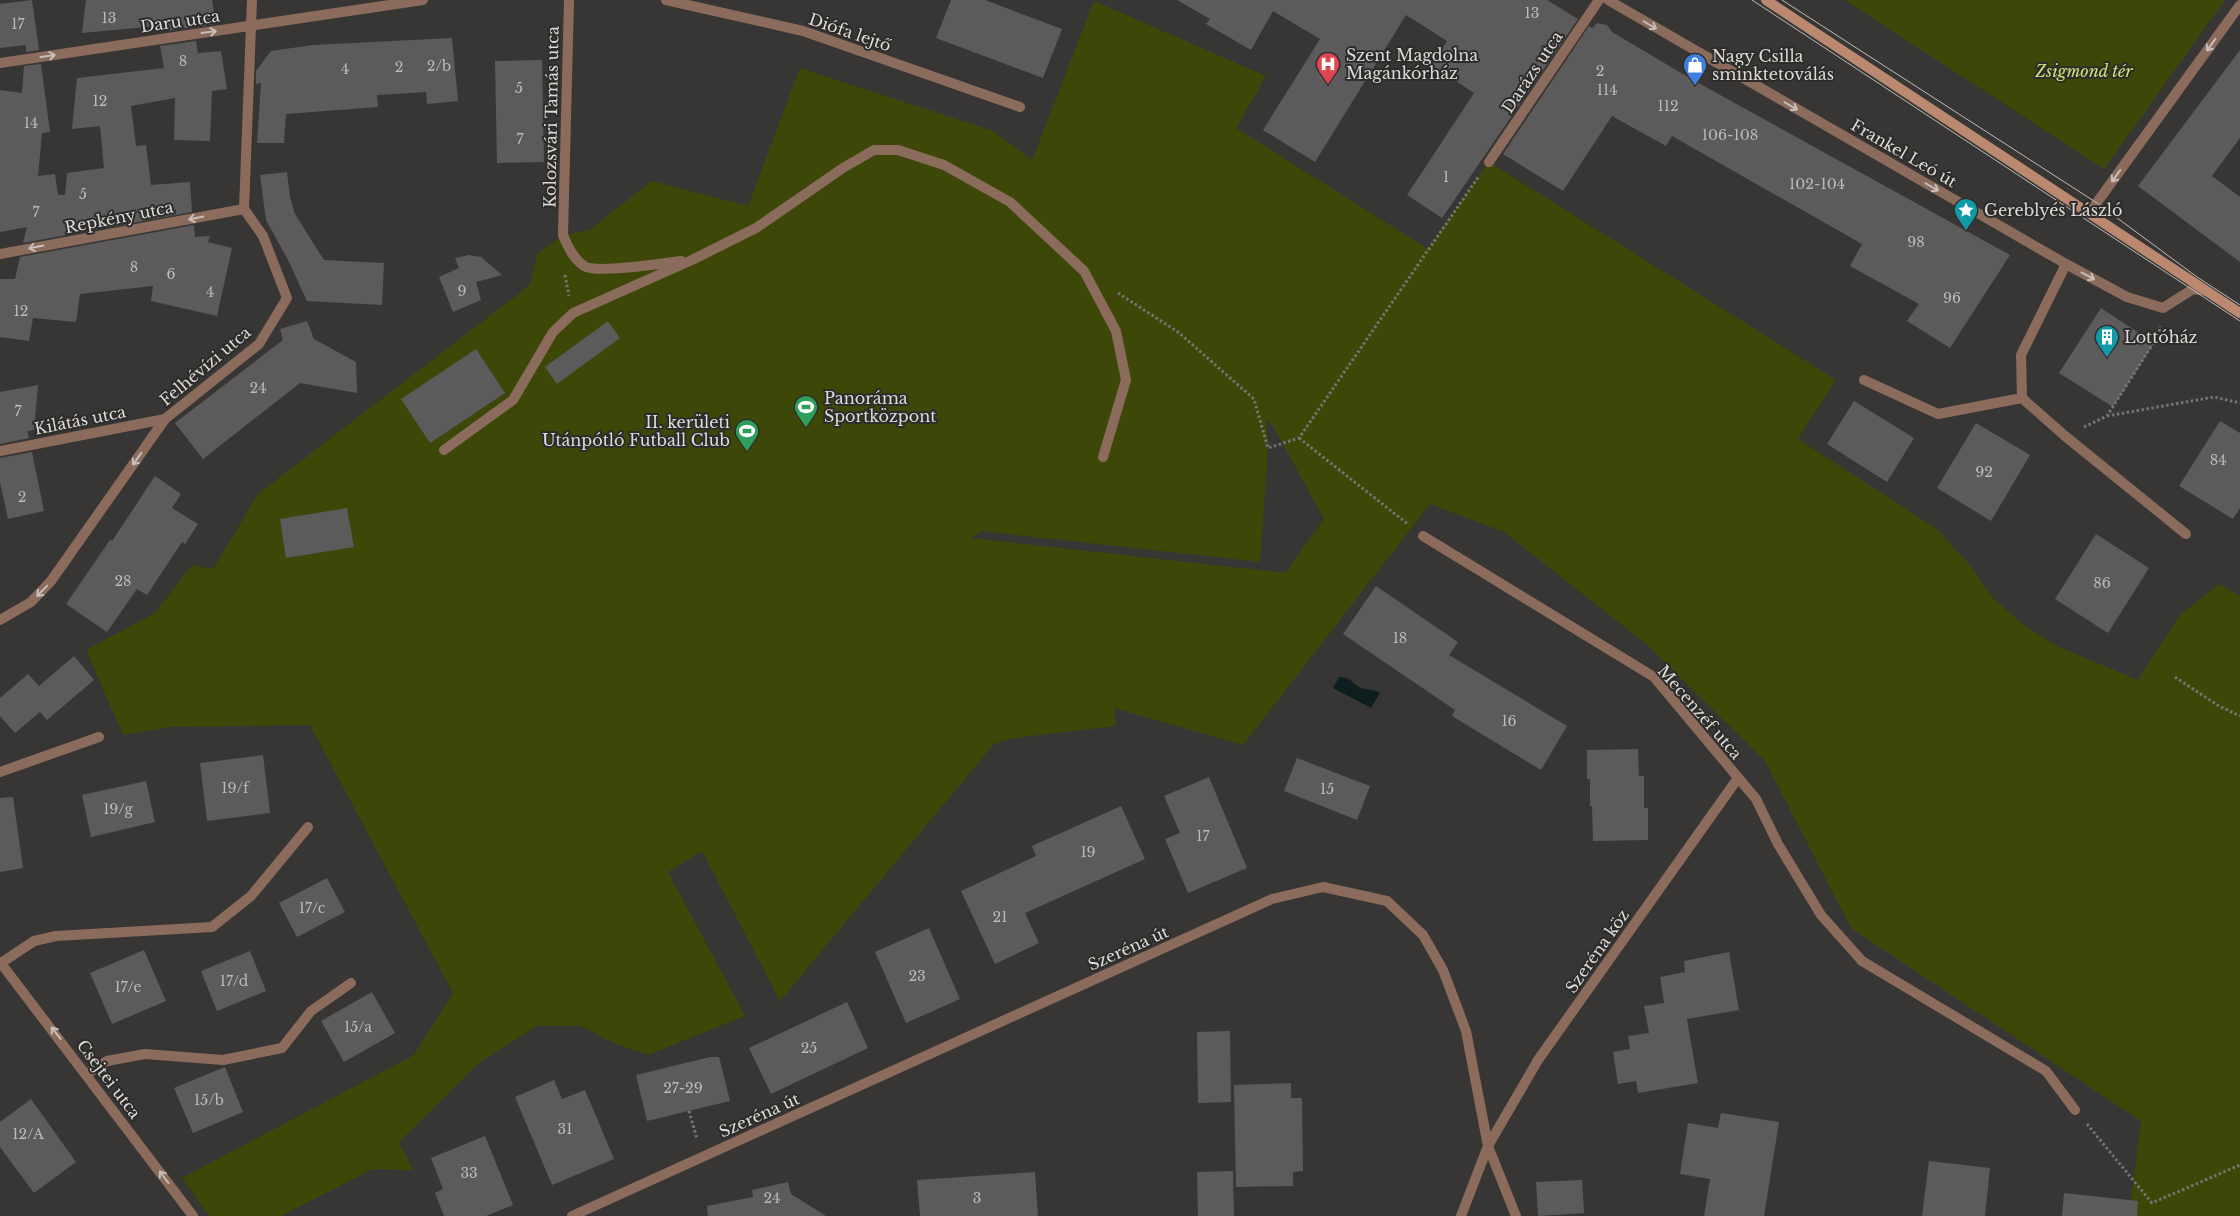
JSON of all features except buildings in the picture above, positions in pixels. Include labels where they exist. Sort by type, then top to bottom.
[{"type":"street","points":[[244,209],[252,0]]},
{"type":"street","name":"Daru utca","points":[[0,63],[423,0]]},
{"type":"street","name":"Kolozsvári Tamás utca","points":[[569,0],[563,235],[572,255],[586,268],[610,269],[692,260]]},
{"type":"street","name":"Diófa lejtő","points":[[666,0],[803,31],[1020,107]]},
{"type":"street","name":"Darázs utca","points":[[1489,162],[1599,0]]},
{"type":"street","name":"Frankel Leó út","points":[[1608,0],[2066,264],[2127,297],[2163,308]]},
{"type":"street","points":[[1766,0],[2090,212],[2240,313]]},
{"type":"street","points":[[2090,212],[2240,5]]},
{"type":"street","points":[[444,450],[513,400],[553,332],[573,313],[692,260],[756,228],[843,168],[874,150],[898,150],[944,165],[1010,202],[1084,271],[1116,331],[1126,380],[1103,457]]},
{"type":"street","name":"Repkény utca","points":[[0,254],[244,209]]},
{"type":"street","name":"Felhévízi utca","points":[[0,620],[31,602],[51,581],[165,419],[259,344],[287,298],[263,236],[244,209]]},
{"type":"street","points":[[2066,264],[2021,355],[2022,398],[2065,436],[2186,534]]},
{"type":"street","points":[[2163,308],[2194,289],[2207,291]]},
{"type":"street","points":[[1864,380],[1938,414],[2022,398]]},
{"type":"street","name":"Kilátás utca","points":[[0,451],[165,419]]},
{"type":"street","name":"Mecenzéf utca","points":[[1422,536],[1654,677],[1756,799],[1778,844],[1821,915],[1862,960],[2046,1071],[2075,1110]]},
{"type":"street","points":[[0,772],[100,737]]},
{"type":"street","name":"Szeréna köz","points":[[1462,1216],[1488,1146],[1538,1060],[1738,778]]},
{"type":"street","points":[[1,962],[34,941],[56,936],[212,927],[251,896],[308,827]]},
{"type":"street","name":"Szeréna út","points":[[572,1216],[1272,899],[1323,887],[1387,901],[1423,935],[1443,970],[1466,1030],[1488,1146],[1516,1216]]},
{"type":"street","name":"Csejtei utca","points":[[1,962],[193,1216]]},
{"type":"street","points":[[87,1074],[107,1061],[145,1054],[223,1060],[282,1048],[311,1011],[351,983]]},
{"type":"path","points":[[1116,291],[1178,332],[1254,399],[1268,448],[1300,438],[1489,162]]},
{"type":"path","points":[[563,268],[573,313]]},
{"type":"path","points":[[2107,416],[2159,334],[2163,308]]},
{"type":"path","points":[[2065,436],[2107,416],[2214,397],[2240,404]]},
{"type":"path","points":[[1300,438],[1422,536]]},
{"type":"path","points":[[2175,677],[2219,706],[2240,716]]},
{"type":"path","points":[[2075,1110],[2152,1203],[2240,1165]]},
{"type":"path","points":[[689,1111],[697,1138],[705,1156]]},
{"type":"green space","name":"Zsigmond tér","points":[[1845,0],[2225,0],[2104,169]]},
{"type":"green space","points":[[1094,1],[1266,76],[1236,128],[1428,249],[1489,162],[1836,380],[1798,439],[1938,530],[1968,563],[1993,598],[2025,626],[2057,646],[2138,680],[2179,616],[2219,584],[2240,596],[2240,1216],[2129,1216],[2141,1121],[1851,928],[1765,761],[1646,644],[1504,532],[1430,504],[1243,745],[1114,708],[1116,726],[1014,738],[994,744],[780,1001],[702,851],[668,872],[745,1016],[648,1055],[616,1044],[581,1026],[537,1026],[480,1062],[399,1142],[413,1170],[373,1169],[281,1216],[209,1216],[182,1178],[414,1055],[453,993],[310,725],[169,727],[123,735],[86,650],[155,613],[192,565],[213,569],[258,494],[530,285],[537,254],[563,235],[589,230],[652,181],[748,206],[800,68],[993,131],[1032,160]],"holes":[[[1266,420],[1273,426],[1324,519],[1285,573],[971,538],[981,531],[1260,562],[1268,448]]]},
{"type":"shaded area","points":[[1339,677],[1349,680],[1361,688],[1380,693],[1371,708],[1333,688]]},
{"type":"tram line","points":[[1752,0],[2240,321]]},
{"type":"tram line","points":[[1782,0],[2097,203],[2197,277],[2240,305]]},
{"type":"place","name":"Szent Magdolna Magánkórház","points":[[1328,85]]},
{"type":"place","name":"Nagy Csilla sminktetoválás","points":[[1695,86]]},
{"type":"place","name":"Gereblyés László","points":[[1966,231]]},
{"type":"place","name":"Lottóház","points":[[2107,358]]},
{"type":"place","name":"Panoráma Sportközpont","points":[[806,428]]},
{"type":"place","name":"II. kerületi Utánpótló Futball Club","points":[[747,452]]}]
